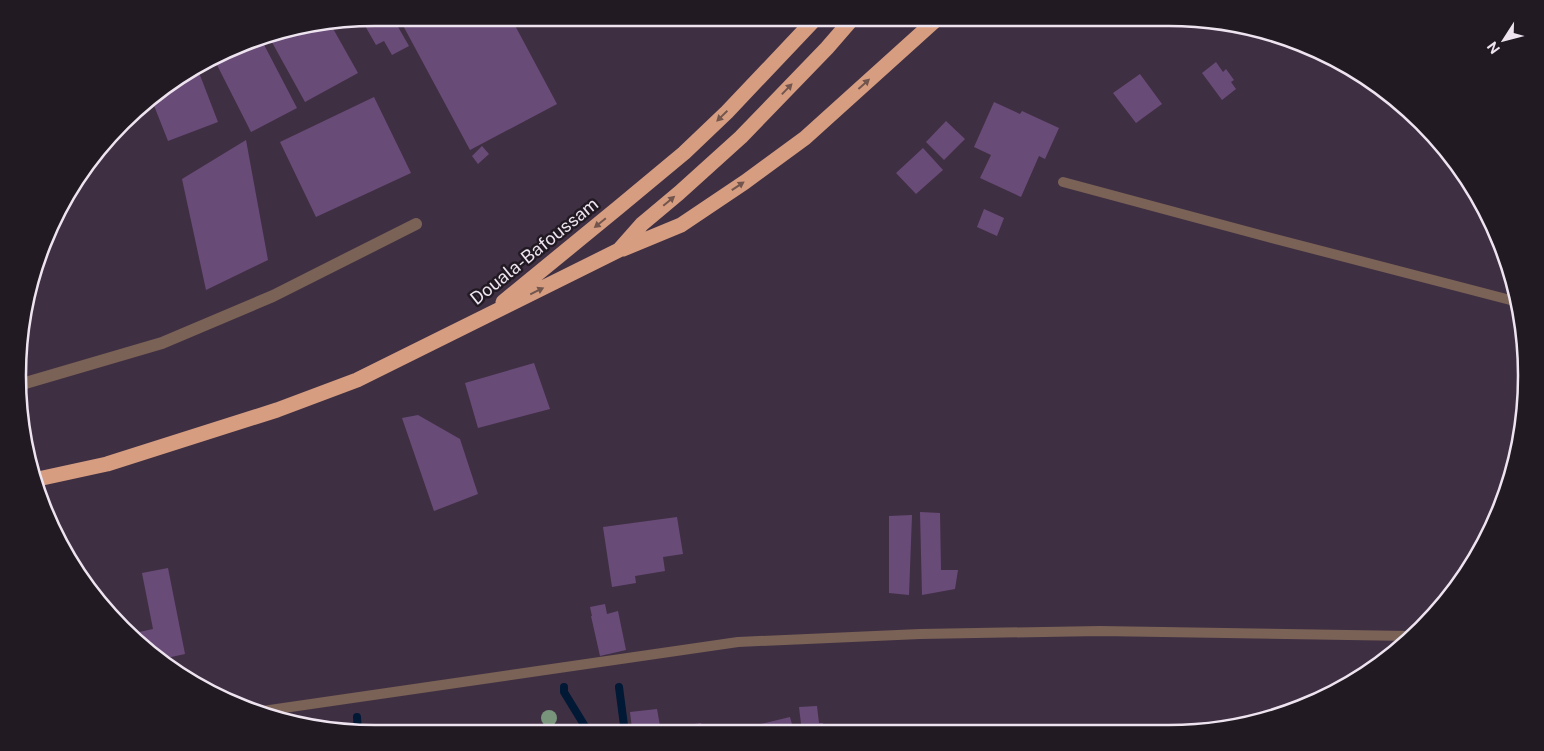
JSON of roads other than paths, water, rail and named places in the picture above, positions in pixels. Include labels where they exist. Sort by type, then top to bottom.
[{"type":"highway","name":"Douala-Bafoussam","points":[[477,321],[684,153],[727,112],[808,26]]},
{"type":"highway","name":"Douala-Bafoussam","points":[[477,321],[619,250],[642,224],[680,193],[741,137],[846,26]]},
{"type":"highway","points":[[619,250],[681,225],[746,182],[805,138],[929,26]]},
{"type":"highway","points":[[42,477],[107,464],[277,410],[357,380],[477,321]]},
{"type":"street","points":[[26,383],[162,343],[273,296],[416,224]]},
{"type":"lane","points":[[1063,182],[1509,300]]},
{"type":"lane","points":[[274,709],[738,642],[920,634],[1100,631],[1401,636]]},
{"type":"waterway","points":[[564,687],[564,692],[584,725]]},
{"type":"waterway","points":[[619,687],[624,725]]},
{"type":"waterway","points":[[357,717],[357,724]]}]
